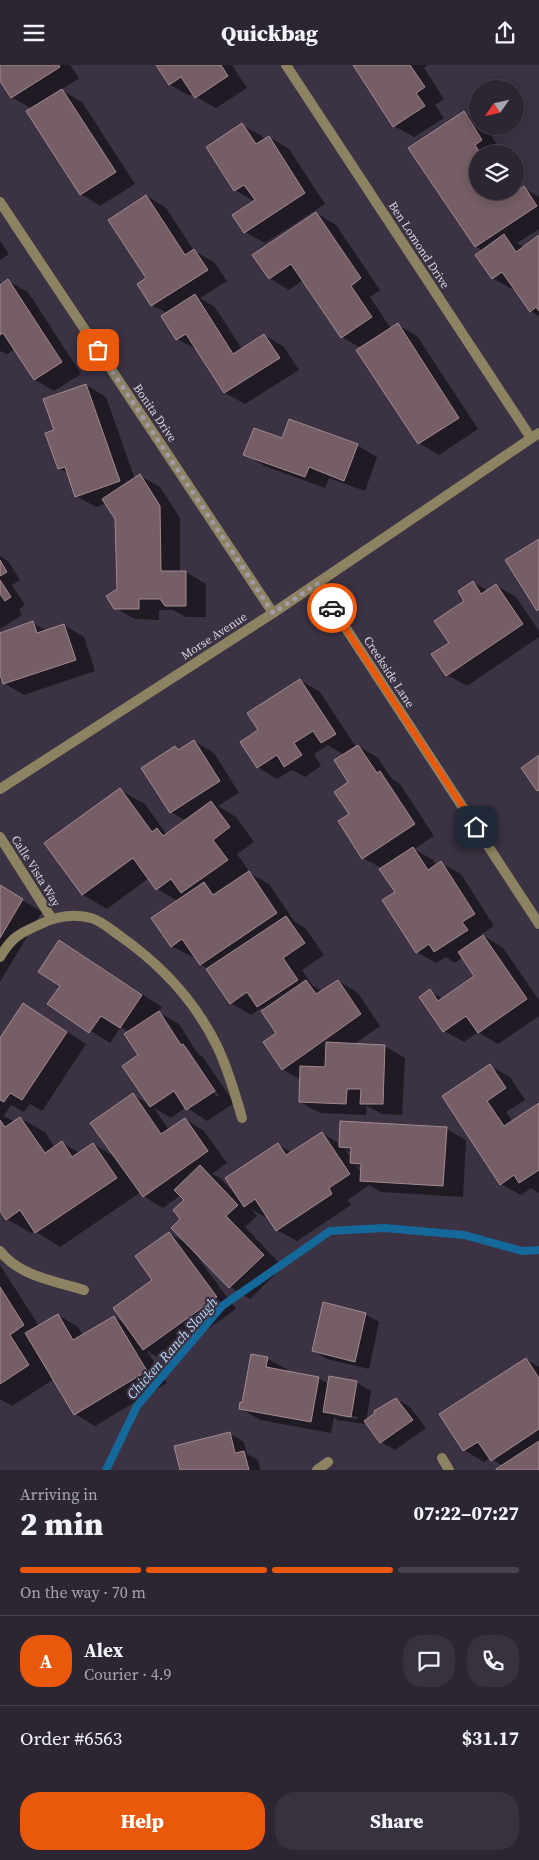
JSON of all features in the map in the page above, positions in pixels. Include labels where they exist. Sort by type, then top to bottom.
[{"type":"street","name":"Ben Lomond Drive","points":[[286,65],[535,436]]},
{"type":"street","name":"Bonita Drive","points":[[0,202],[273,613]]},
{"type":"street","name":"Morse Avenue","points":[[0,789],[317,584],[535,436]]},
{"type":"street","name":"Creekside Lane","points":[[317,584],[539,924]]},
{"type":"street","name":"Calle Vista Way","points":[[0,837],[52,919]]},
{"type":"street","name":"Calle Vista Way","points":[[0,957],[15,936],[52,919],[77,915],[93,918],[143,952],[169,978],[198,1014],[216,1045],[230,1078],[242,1118]]},
{"type":"street","points":[[0,1251],[25,1272],[84,1290]]},
{"type":"street","points":[[442,1458],[449,1470]]},
{"type":"street","points":[[317,1470],[328,1462]]},
{"type":"building","points":[[0,65],[59,65],[60,67],[11,98],[0,81]]},
{"type":"building","points":[[156,65],[221,65],[228,76],[195,98],[181,77],[169,85]]},
{"type":"building","points":[[353,65],[410,65],[425,87],[416,93],[425,106],[393,127]]},
{"type":"building","points":[[62,89],[116,172],[80,195],[26,111]]},
{"type":"building","points":[[464,111],[469,119],[469,135],[479,135],[482,140],[475,145],[469,145],[469,200],[524,200],[524,186],[537,206],[475,247],[408,148]]},
{"type":"building","points":[[242,123],[256,144],[269,136],[305,193],[244,233],[232,215],[255,200],[244,185],[234,191],[206,147]]},
{"type":"building","points":[[146,195],[185,255],[194,249],[208,270],[151,306],[137,284],[146,278],[108,220]]},
{"type":"building","points":[[316,212],[361,278],[351,286],[372,317],[341,338],[291,264],[269,279],[252,255]]},
{"type":"building","points":[[504,234],[516,252],[539,235],[539,311],[536,307],[530,312],[502,272],[492,279],[475,255]]},
{"type":"building","points":[[8,279],[62,362],[34,380],[3,333],[0,335],[0,285]]},
{"type":"building","points":[[195,294],[233,354],[264,334],[280,358],[224,393],[186,334],[176,340],[161,316]]},
{"type":"building","points":[[398,323],[459,418],[418,444],[356,350]]},
{"type":"building","points":[[86,384],[120,481],[75,497],[65,467],[58,469],[45,433],[54,430],[43,399]]},
{"type":"building","points":[[289,419],[358,444],[344,481],[309,467],[305,477],[243,455],[254,428],[282,438]]},
{"type":"building","points":[[140,474],[160,506],[161,571],[186,571],[186,606],[165,606],[160,599],[139,599],[139,609],[114,609],[106,596],[117,589],[115,519],[102,499]]},
{"type":"building","points":[[539,539],[539,609],[537,611],[505,560]]},
{"type":"building","points":[[0,560],[7,572],[0,576]]},
{"type":"building","points":[[0,580],[11,597],[5,601],[0,594]]},
{"type":"building","points":[[473,581],[481,594],[496,584],[523,624],[446,676],[431,654],[449,643],[434,621],[464,601],[458,591]]},
{"type":"building","points":[[33,621],[37,633],[64,624],[76,660],[3,684],[0,675],[0,633]]},
{"type":"building","points":[[300,679],[336,734],[321,743],[313,731],[294,743],[302,755],[284,767],[277,755],[257,768],[240,742],[258,730],[247,713]]},
{"type":"building","points":[[194,740],[220,781],[170,813],[141,768],[175,746],[178,750]]},
{"type":"building","points":[[358,745],[377,773],[380,771],[415,824],[362,859],[338,821],[349,814],[334,792],[348,782],[334,760]]},
{"type":"building","points":[[539,755],[539,790],[537,791],[521,768]]},
{"type":"building","points":[[120,788],[152,832],[157,828],[163,836],[211,801],[230,827],[213,840],[228,860],[181,893],[171,879],[156,890],[133,858],[82,895],[44,843]]},
{"type":"building","points":[[413,847],[428,870],[441,861],[475,914],[462,922],[468,930],[434,952],[429,944],[416,953],[382,900],[395,892],[379,869]]},
{"type":"building","points":[[249,871],[277,913],[200,965],[182,939],[171,947],[151,918],[204,882],[213,895]]},
{"type":"building","points":[[0,885],[23,899],[0,938]]},
{"type":"building","points":[[286,916],[305,943],[283,958],[298,980],[257,1007],[247,992],[230,1004],[206,969]]},
{"type":"building","points":[[483,935],[527,999],[478,1033],[466,1016],[443,1032],[419,997],[430,989],[438,1001],[474,976],[458,952]]},
{"type":"building","points":[[59,940],[142,995],[120,1028],[101,1016],[89,1033],[47,1004],[60,986],[38,972]]},
{"type":"building","points":[[306,980],[316,994],[338,980],[361,1014],[282,1070],[263,1042],[276,1033],[261,1011]]},
{"type":"building","points":[[23,1003],[67,1032],[22,1100],[10,1093],[4,1102],[0,1100],[0,1038]]},
{"type":"building","points":[[159,1011],[215,1091],[186,1110],[174,1091],[150,1107],[122,1066],[138,1055],[124,1034]]},
{"type":"building","points":[[326,1042],[385,1045],[383,1104],[360,1104],[361,1089],[347,1089],[346,1104],[299,1102],[300,1066],[325,1067]]},
{"type":"building","points":[[490,1064],[506,1088],[487,1101],[504,1126],[539,1103],[539,1170],[519,1183],[514,1175],[500,1185],[442,1096]]},
{"type":"building","points":[[133,1093],[161,1134],[185,1118],[208,1151],[143,1197],[90,1123]]},
{"type":"building","points":[[20,1117],[45,1153],[62,1141],[72,1157],[93,1143],[117,1178],[35,1233],[20,1210],[6,1220],[0,1211],[0,1120],[5,1127]]},
{"type":"building","points":[[340,1121],[447,1127],[443,1186],[360,1181],[361,1164],[350,1163],[351,1148],[339,1147]]},
{"type":"building","points":[[322,1132],[350,1174],[329,1188],[332,1194],[276,1231],[255,1199],[244,1207],[225,1178],[278,1143],[286,1155]]},
{"type":"building","points":[[200,1165],[238,1205],[226,1216],[264,1255],[229,1288],[171,1228],[180,1219],[173,1210],[184,1200],[174,1190]]},
{"type":"building","points":[[169,1232],[217,1297],[143,1350],[113,1308],[152,1280],[135,1256]]},
{"type":"building","points":[[0,1287],[24,1325],[10,1335],[29,1365],[0,1384]]},
{"type":"building","points":[[323,1302],[366,1313],[355,1362],[312,1351]]},
{"type":"building","points":[[58,1314],[73,1340],[114,1316],[147,1371],[74,1415],[25,1333]]},
{"type":"building","points":[[251,1354],[268,1357],[266,1367],[319,1377],[311,1422],[239,1409],[240,1402],[242,1403]]},
{"type":"building","points":[[526,1358],[539,1378],[539,1429],[491,1461],[478,1442],[463,1451],[439,1414]]},
{"type":"building","points":[[329,1376],[357,1381],[351,1417],[323,1412]]},
{"type":"building","points":[[396,1398],[413,1420],[380,1443],[364,1421],[375,1413],[374,1411]]},
{"type":"building","points":[[230,1432],[235,1453],[244,1451],[249,1470],[180,1470],[174,1446]]},
{"type":"building","points":[[539,1441],[539,1470],[496,1470],[496,1469]]},
{"type":"waterway","name":"Chicken Ranch Slough","points":[[106,1470],[137,1406],[222,1306],[330,1231],[384,1228],[464,1235],[522,1251],[539,1250]]},
{"type":"way so far","points":[[98,350],[273,613],[317,584],[332,608]]},
{"type":"route","points":[[332,608],[476,827]]}]
